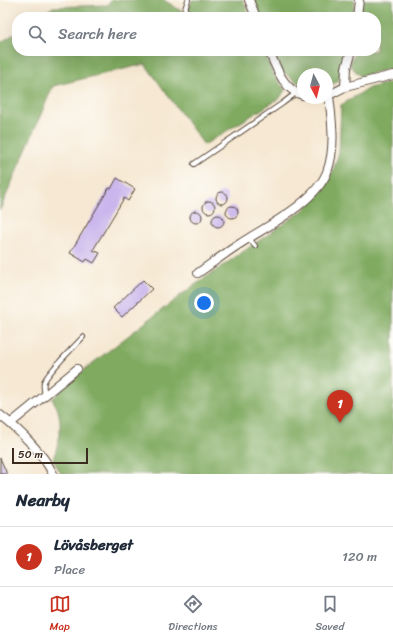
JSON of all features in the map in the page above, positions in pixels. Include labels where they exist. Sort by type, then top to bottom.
[{"type":"street","points":[[249,0],[254,12]]},
{"type":"street","points":[[358,12],[359,0]]},
{"type":"street","points":[[271,56],[277,71],[297,92]]},
{"type":"street","points":[[345,87],[346,68],[350,56]]},
{"type":"street","points":[[333,93],[345,87],[393,75]]},
{"type":"street","points":[[198,273],[234,244],[249,237],[307,199],[321,183],[327,172],[330,161],[332,128],[329,104]]},
{"type":"street","points":[[11,423],[77,369]]},
{"type":"street","points":[[0,415],[11,423],[39,453],[53,474]]},
{"type":"lane","points":[[185,9],[188,0]]},
{"type":"lane","points":[[194,164],[283,103],[297,95]]},
{"type":"lane","points":[[249,237],[255,246]]},
{"type":"lane","points":[[45,395],[44,381],[83,337]]},
{"type":"green space","points":[[111,0],[164,0],[183,12],[46,12],[53,7],[108,5]]},
{"type":"green space","points":[[192,0],[243,0],[248,12],[187,12]]},
{"type":"green space","points":[[253,0],[355,0],[354,12],[258,12]]},
{"type":"green space","points":[[361,0],[393,0],[393,68],[360,76],[350,65],[353,56],[381,56],[381,12],[360,12]]},
{"type":"green space","points":[[12,35],[12,56],[266,56],[273,74],[285,90],[280,98],[204,145],[145,64],[53,86],[0,210],[0,43]]},
{"type":"green space","points":[[276,56],[346,56],[340,78],[333,84],[333,68],[297,68],[297,82],[282,71]]},
{"type":"green space","points":[[393,82],[393,474],[61,474],[53,459],[58,444],[60,421],[59,413],[52,399],[85,369],[189,289],[302,211],[320,194],[333,171],[339,152],[341,105],[369,88]]},
{"type":"building","points":[[117,178],[135,189],[128,201],[124,198],[93,250],[100,253],[94,263],[87,259],[85,262],[70,253],[109,188],[111,189]]},
{"type":"building","points":[[222,192],[226,194],[228,198],[226,202],[222,204],[218,202],[216,198],[218,194]]},
{"type":"building","points":[[209,201],[213,203],[215,207],[213,211],[209,213],[205,211],[203,207],[205,203]]},
{"type":"building","points":[[232,206],[236,208],[238,212],[236,216],[232,218],[228,216],[226,212],[228,208]]},
{"type":"building","points":[[196,211],[200,213],[202,217],[200,221],[196,223],[192,221],[190,217],[192,213]]},
{"type":"building","points":[[218,215],[222,217],[224,221],[222,225],[218,227],[214,225],[212,221],[214,217]]},
{"type":"building","points":[[143,280],[152,289],[122,317],[113,308]]},
{"type":"building","points":[[0,458],[7,474],[0,474]]},
{"type":"place","name":"Lövåsberget","points":[[340,423]]}]
